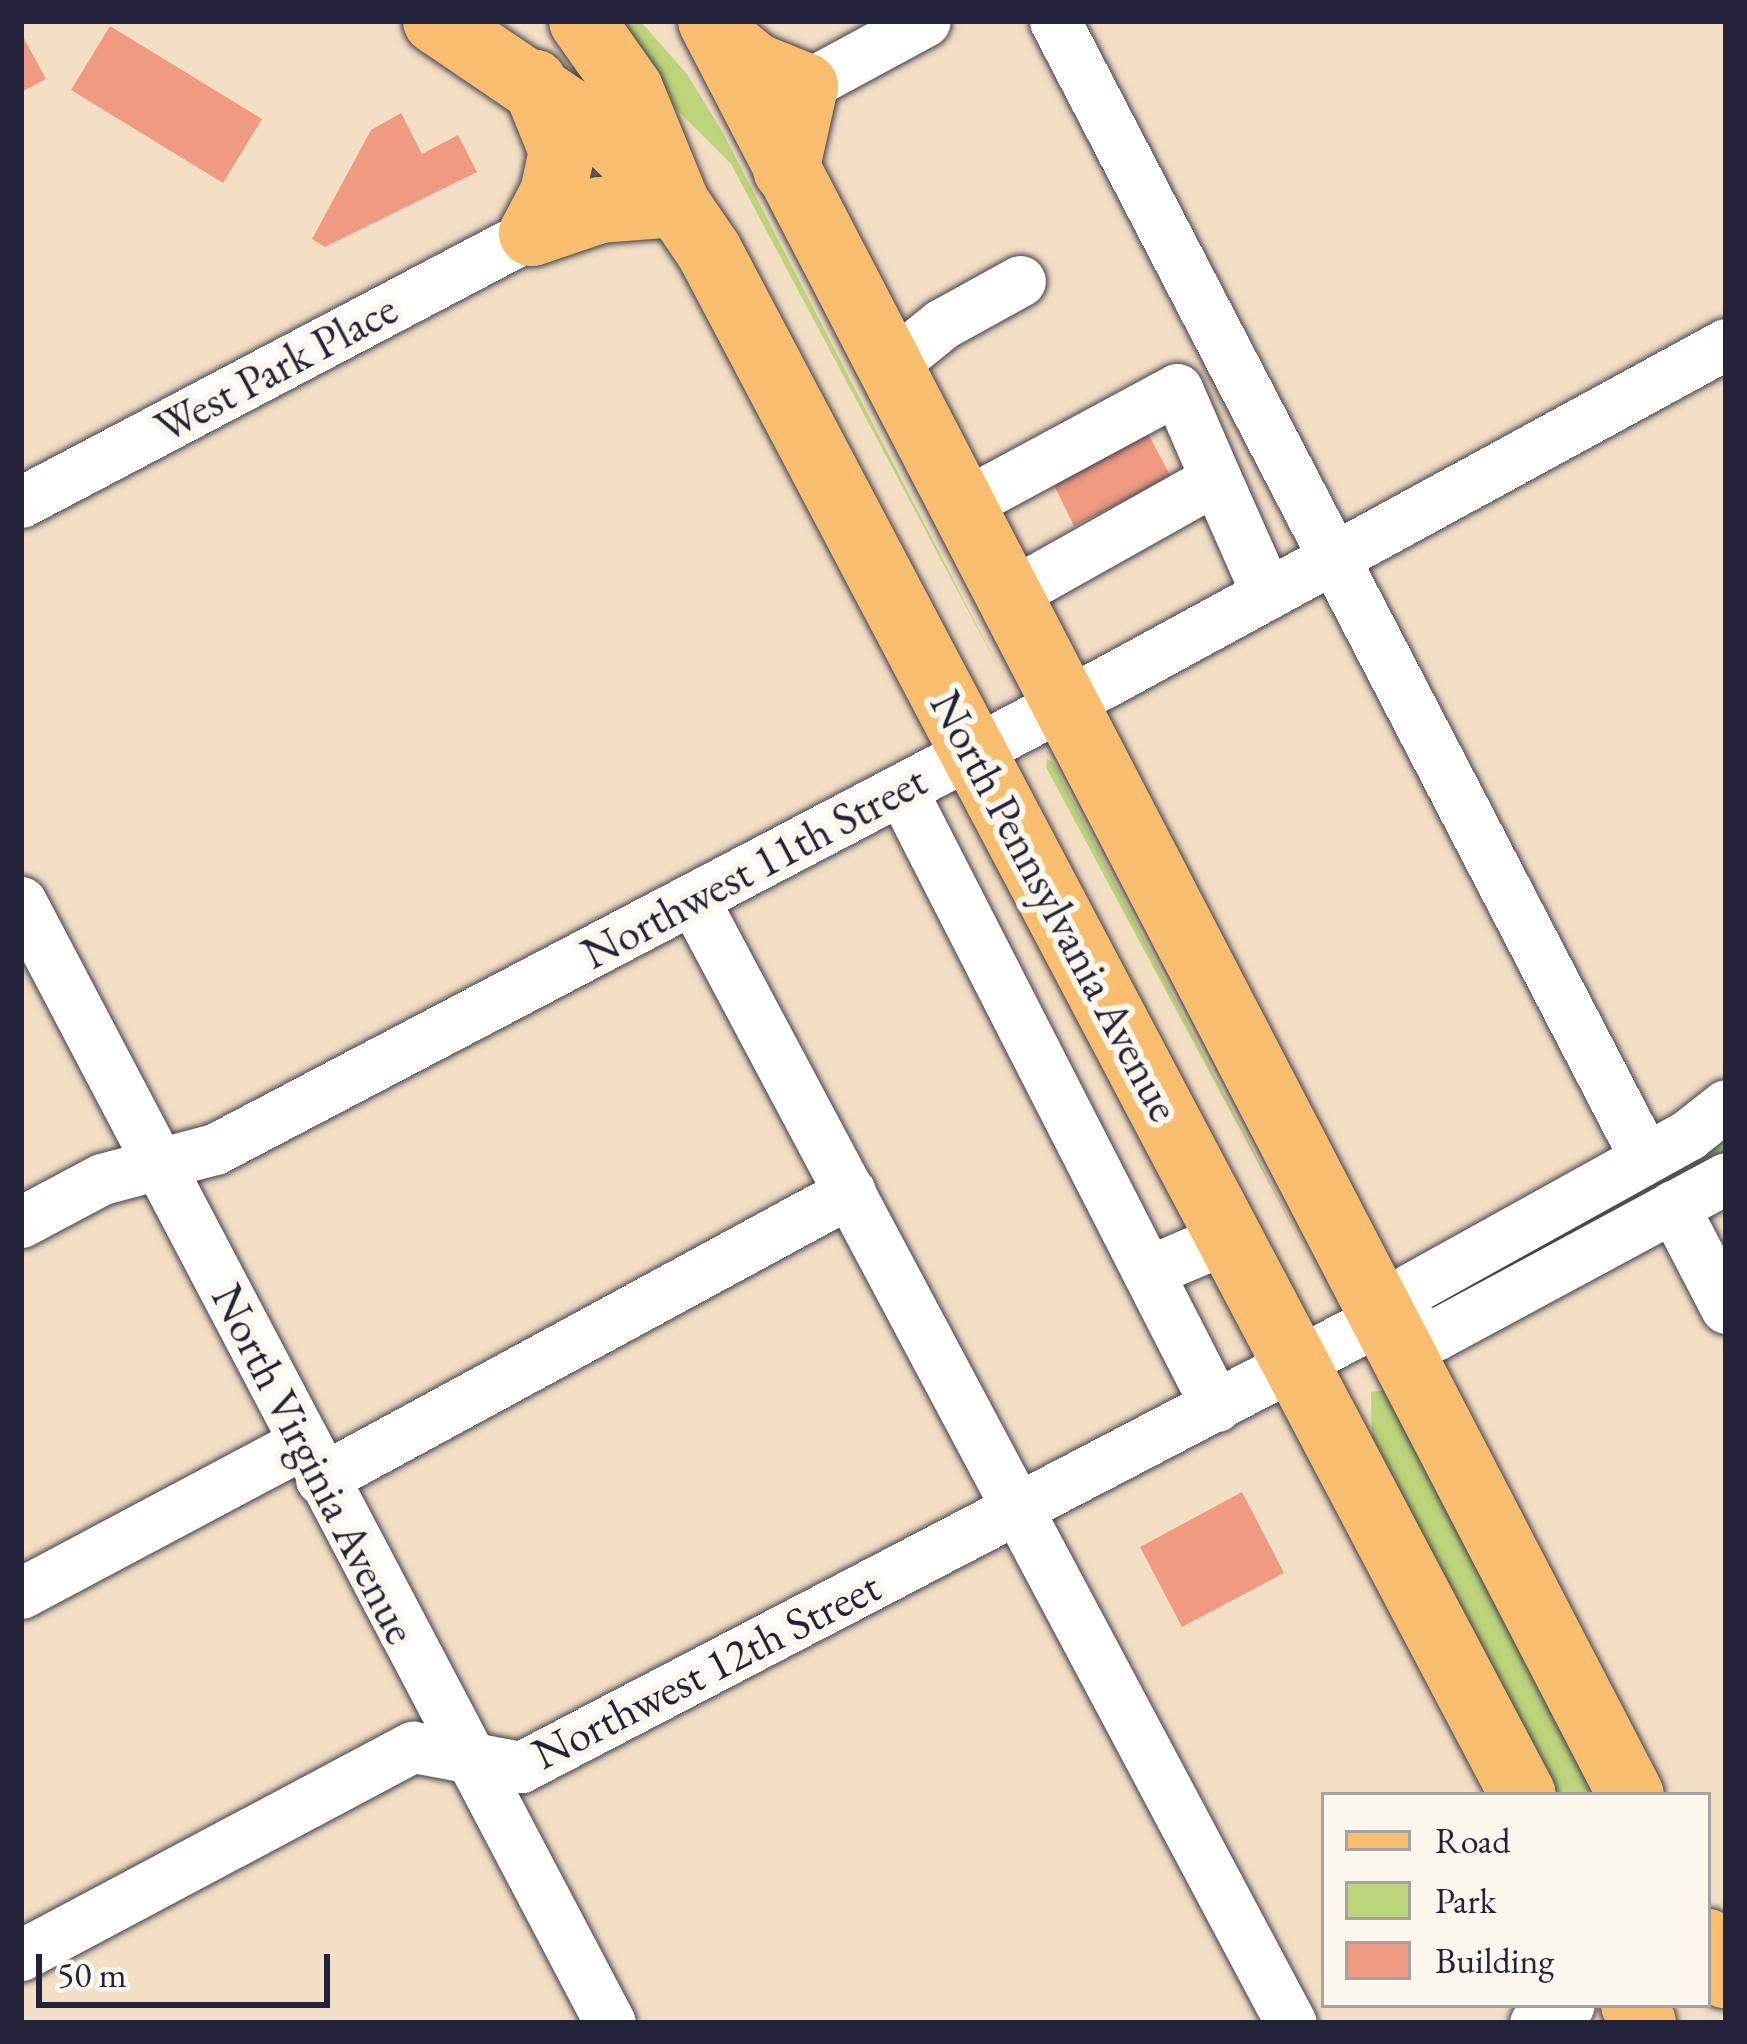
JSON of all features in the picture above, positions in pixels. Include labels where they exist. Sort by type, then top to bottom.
[{"type":"main road","points":[[436,21],[534,82],[612,140],[677,204]]},
{"type":"main road","name":"North Pennsylvania Avenue","points":[[582,21],[630,88],[677,204],[710,251],[1521,1792]]},
{"type":"main road","points":[[731,51],[786,170],[1629,1792]]},
{"type":"main road","points":[[532,233],[554,193],[562,151],[534,82]]},
{"type":"main road","points":[[532,233],[600,210],[677,204]]},
{"type":"main road","points":[[1711,1948],[1726,1976]]},
{"type":"street","points":[[731,51],[925,21]]},
{"type":"street","points":[[1055,21],[1646,1158]]},
{"type":"street","name":"West Park Place","points":[[21,502],[532,233]]},
{"type":"street","points":[[890,367],[942,324],[1020,281]]},
{"type":"street","name":"Northwest 11th Street","points":[[21,1222],[103,1179],[215,1149],[974,752],[1726,344]]},
{"type":"street","points":[[962,505],[1177,388],[1267,594]]},
{"type":"street","points":[[1010,595],[1216,479]]},
{"type":"street","points":[[902,789],[1216,1406]]},
{"type":"street","points":[[938,858],[1013,827]]},
{"type":"street","points":[[693,898],[1291,2023]]},
{"type":"street","name":"North Virginia Avenue","points":[[21,902],[610,2023]]},
{"type":"street","points":[[995,968],[1070,933]]},
{"type":"street","points":[[1065,1103],[1139,1066]]},
{"type":"street","name":"Northwest 12th Street","points":[[21,1955],[413,1747],[521,1767],[1382,1318],[1412,1288],[1646,1158],[1726,1105]]},
{"type":"street","points":[[1382,1318],[1435,1335],[1726,1178]]},
{"type":"street","points":[[21,1593],[312,1461],[850,1192]]},
{"type":"street","points":[[1673,1207],[1726,1308]]},
{"type":"street","points":[[1149,1271],[1229,1238]]},
{"type":"street","points":[[1535,2023],[1563,2008]]},
{"type":"green space","points":[[607,21],[640,21],[687,74],[723,133],[1007,684],[731,164],[654,87]]},
{"type":"green space","points":[[1047,759],[1053,762],[1308,1256],[1046,767]]},
{"type":"green space","points":[[1726,1130],[1726,1151],[1466,1292],[1427,1300]]},
{"type":"green space","points":[[1387,1390],[1608,1792],[1545,1792],[1372,1456],[1371,1392]]},
{"type":"building","points":[[110,26],[262,119],[223,183],[71,90]]},
{"type":"building","points":[[21,33],[46,79],[21,92]]},
{"type":"building","points":[[401,113],[422,154],[458,135],[477,172],[325,247],[312,239],[371,130]]},
{"type":"building","points":[[1143,424],[1171,477],[1074,526],[1048,473]]},
{"type":"building","points":[[1242,1492],[1284,1573],[1182,1627],[1140,1547]]}]
